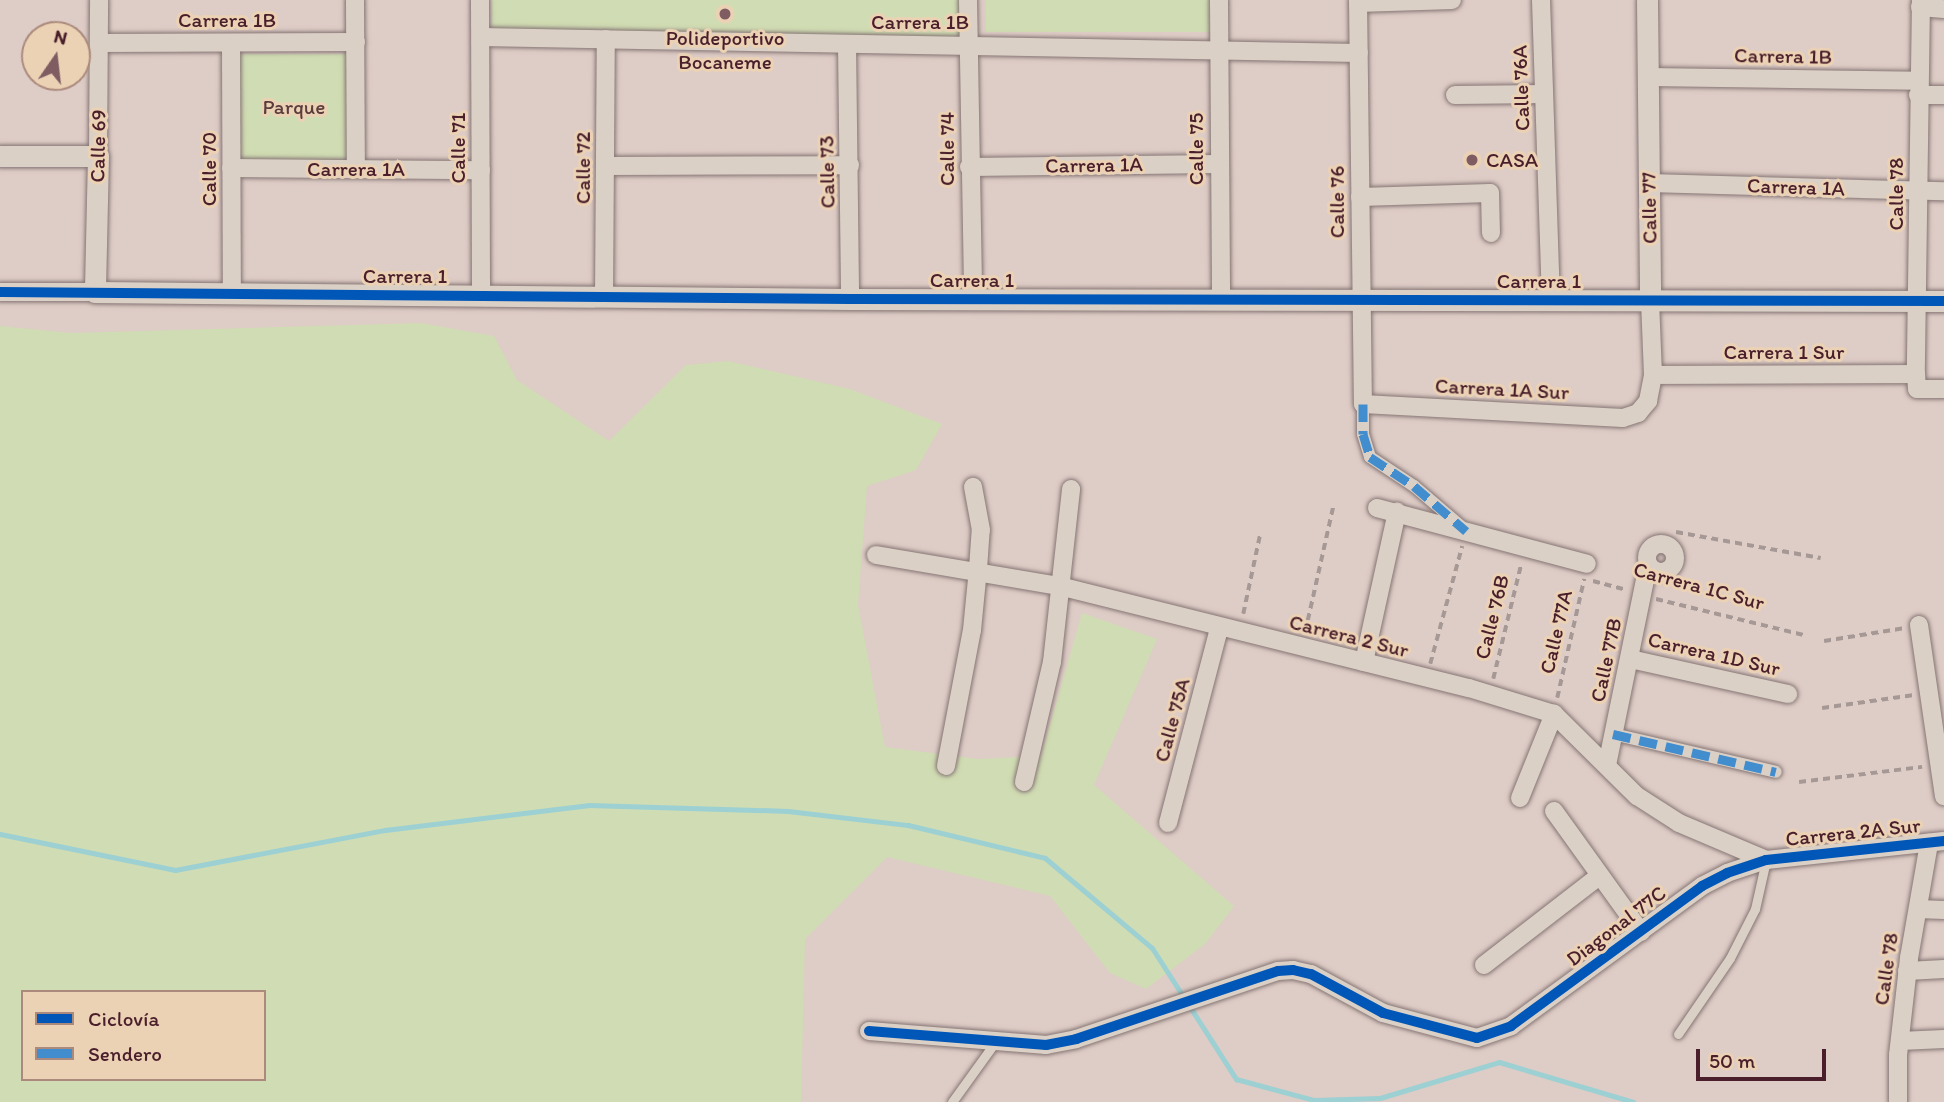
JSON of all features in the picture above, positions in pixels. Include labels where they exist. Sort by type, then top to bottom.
[{"type":"street","name":"Calle 69","points":[[95,292],[99,0]]},
{"type":"street","points":[[355,0],[356,169]]},
{"type":"street","name":"Calle 71","points":[[480,0],[481,295]]},
{"type":"street","name":"Calle 74","points":[[968,0],[971,44],[973,299]]},
{"type":"street","name":"Calle 75","points":[[1219,0],[1218,164],[1221,298]]},
{"type":"street","points":[[1358,1],[1452,0]]},
{"type":"street","name":"Calle 76A","points":[[1541,0],[1551,301]]},
{"type":"street","name":"Calle 77","points":[[1638,413],[1647,401],[1653,375],[1647,0]]},
{"type":"street","name":"Calle 76","points":[[1358,1],[1363,404]]},
{"type":"street","points":[[1921,4],[1944,9]]},
{"type":"street","name":"Calle 78","points":[[1917,381],[1920,191],[1918,88],[1921,4]]},
{"type":"street","name":"Carrera 1B","points":[[481,37],[1218,47],[1359,53]]},
{"type":"street","name":"Calle 72","points":[[604,298],[607,39]]},
{"type":"street","name":"Carrera 1B","points":[[99,43],[356,42]]},
{"type":"street","name":"Calle 70","points":[[230,43],[232,295]]},
{"type":"street","name":"Calle 73","points":[[847,44],[850,299]]},
{"type":"street","name":"Carrera 1B","points":[[1648,77],[1918,88],[1944,95]]},
{"type":"street","points":[[1455,94],[1544,94]]},
{"type":"street","points":[[0,156],[98,156]]},
{"type":"street","name":"Carrera 1A","points":[[970,167],[1218,164]]},
{"type":"street","points":[[606,166],[850,165]]},
{"type":"street","name":"Carrera 1A","points":[[231,168],[481,170]]},
{"type":"street","name":"Carrera 1A","points":[[1649,183],[1944,191]]},
{"type":"street","points":[[1360,197],[1490,193],[1491,233]]},
{"type":"street","name":"Carrera 1","points":[[0,292],[604,298],[1944,301]]},
{"type":"street","name":"Carrera 1 Sur","points":[[1653,375],[1917,381]]},
{"type":"street","points":[[1917,381],[1944,389]]},
{"type":"street","points":[[1363,404],[1363,433],[1370,457],[1414,486],[1466,531]]},
{"type":"street","name":"Carrera 1A Sur","points":[[1363,404],[1623,418],[1638,413]]},
{"type":"street","points":[[946,766],[972,630],[978,569],[981,530],[973,487]]},
{"type":"street","points":[[1024,782],[1052,662],[1071,489]]},
{"type":"street","points":[[1377,508],[1525,547],[1585,575]]},
{"type":"street","points":[[1364,662],[1397,512]]},
{"type":"street","name":"Calle 77B","points":[[1606,765],[1651,548],[1672,539]]},
{"type":"street","name":"Carrera 2 Sur","points":[[876,555],[978,569],[1059,586],[1219,629],[1489,694],[1554,714],[1637,796],[1679,823],[1766,860]]},
{"type":"street","points":[[1919,625],[1944,796]]},
{"type":"street","name":"Calle 75A","points":[[1168,823],[1219,629]]},
{"type":"street","name":"Carrera 1D Sur","points":[[1630,659],[1788,694]]},
{"type":"street","points":[[1520,799],[1554,714]]},
{"type":"street","points":[[1614,734],[1776,772]]},
{"type":"street","points":[[1554,811],[1641,932]]},
{"type":"street","name":"Calle 78","points":[[1898,1102],[1900,1041],[1907,971],[1918,909],[1937,842]]},
{"type":"street","name":"Carrera 2A Sur","points":[[1766,860],[1937,842]]},
{"type":"street","name":"Diagonal 77C","points":[[997,1040],[1046,1045],[1278,971],[1293,970],[1311,974],[1383,1013],[1477,1038],[1495,1034],[1702,886],[1766,860]]},
{"type":"street","points":[[1484,965],[1600,876]]},
{"type":"street","points":[[1918,909],[1944,910]]},
{"type":"street","points":[[1907,971],[1944,969]]},
{"type":"street","points":[[870,1031],[997,1040]]},
{"type":"street","points":[[1900,1041],[1944,1039]]},
{"type":"lane","points":[[1678,1034],[1730,958],[1749,921],[1766,860]]},
{"type":"lane","points":[[952,1102],[997,1040]]},
{"type":"path","points":[[1301,648],[1333,508]]},
{"type":"path","points":[[1426,679],[1466,531]]},
{"type":"path","points":[[1238,633],[1259,534]]},
{"type":"path","points":[[1672,539],[1821,558]]},
{"type":"path","points":[[1824,641],[1919,625]]},
{"type":"path","points":[[1822,708],[1928,693]]},
{"type":"path","points":[[1799,782],[1940,765]]},
{"type":"green space","name":"Polideportivo Bocaneme","points":[[491,0],[959,0],[960,40],[492,29]]},
{"type":"green space","points":[[986,0],[1210,0],[1210,32],[986,32]]},
{"type":"green space","name":"Parque","points":[[236,54],[352,54],[352,161],[236,161]]},
{"type":"green space","points":[[421,323],[494,336],[517,380],[609,441],[686,365],[728,361],[850,389],[942,424],[916,470],[867,486],[858,605],[885,747],[978,759],[1041,756],[1082,613],[1157,639],[1094,785],[1234,906],[1205,944],[1146,989],[1110,973],[1050,896],[887,857],[805,939],[801,1102],[0,1102],[0,326],[71,333]]},
{"type":"waterway","points":[[0,834],[175,870],[385,830],[589,805],[788,811],[908,825],[1045,858],[1152,948],[1236,1079],[1314,1100],[1380,1098],[1499,1062],[1633,1102]]},
{"type":"marked path","points":[[1363,404],[1363,434],[1370,457],[1414,486],[1466,531]]},
{"type":"marked path","points":[[1613,734],[1776,772]]},
{"type":"cycle path","points":[[0,292],[850,299],[1944,301]]},
{"type":"cycle path","points":[[869,1031],[1046,1045],[1076,1039],[1278,971],[1293,970],[1311,974],[1383,1013],[1477,1038],[1511,1026],[1702,886],[1727,873],[1766,860],[1944,841]]},
{"type":"place","name":"Polideportivo Bocaneme","points":[[725,14]]},
{"type":"place","name":"CASA","points":[[1472,160]]}]
